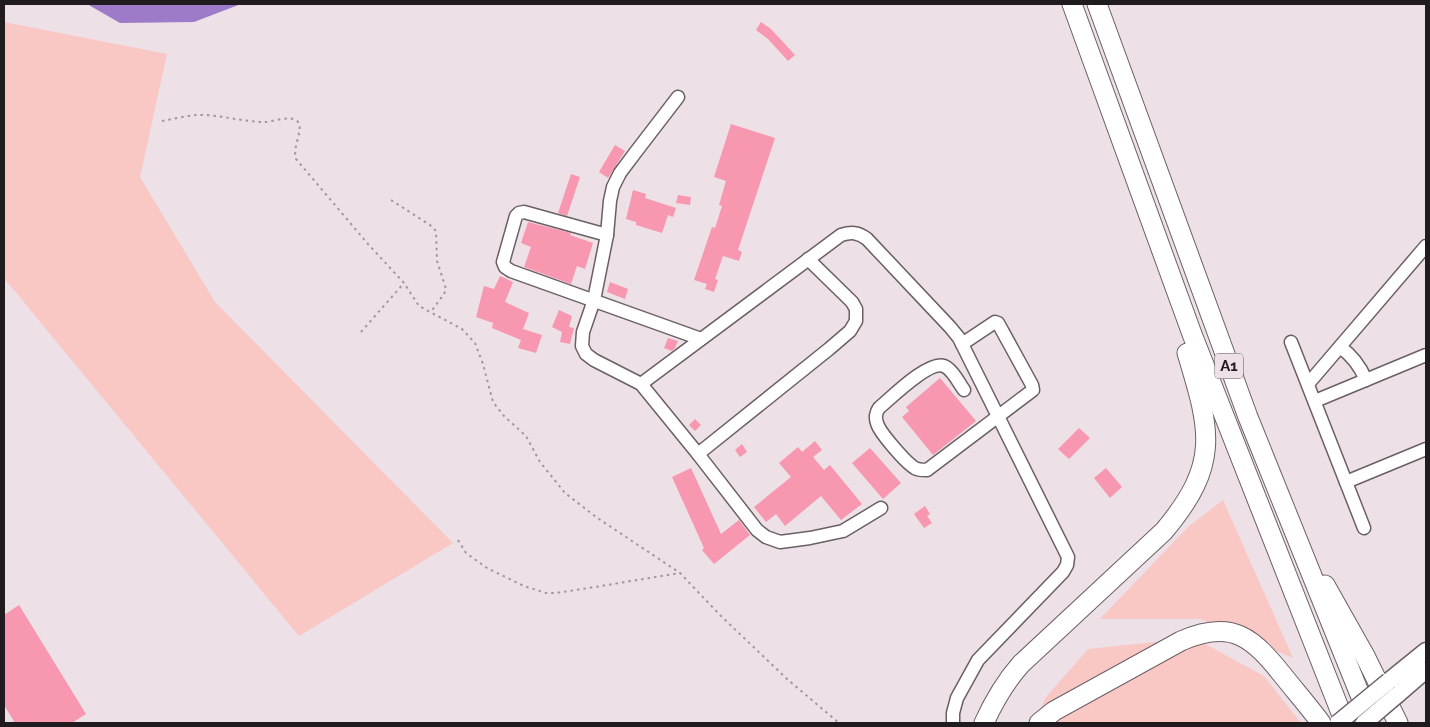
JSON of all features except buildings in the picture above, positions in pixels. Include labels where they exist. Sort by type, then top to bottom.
[{"type":"highway","name":"A1","points":[[1072,4],[1238,455],[1346,723]]},
{"type":"highway","name":"A1","points":[[1097,4],[1145,131],[1214,327],[1295,537],[1372,723]]},
{"type":"highway","points":[[984,723],[994,701],[1021,664],[1164,531],[1191,495],[1201,473],[1206,454],[1207,431],[1204,413],[1158,238]]},
{"type":"highway","points":[[1295,537],[1343,616],[1398,723]]},
{"type":"highway","points":[[1039,723],[1054,711],[1181,640],[1199,633],[1218,631],[1238,634],[1255,644],[1269,658],[1321,723]]},
{"type":"main road","points":[[1364,723],[1426,650]]},
{"type":"main road","points":[[1338,723],[1393,688],[1426,670]]},
{"type":"street","points":[[678,97],[620,173],[613,187],[607,235],[594,300],[583,332],[582,346],[586,354],[594,360],[641,384],[757,530],[766,537],[780,542],[836,534],[882,508]]},
{"type":"street","points":[[607,235],[520,212],[516,216],[503,262],[511,271],[701,339]]},
{"type":"street","points":[[641,384],[840,235],[850,232],[859,234],[867,239],[950,327],[962,344],[1068,557],[1063,572],[978,660],[957,698],[953,723]]},
{"type":"street","points":[[1308,384],[1426,246]]},
{"type":"street","points":[[698,454],[836,343],[850,331],[856,321],[857,315],[852,302],[808,259]]},
{"type":"street","points":[[962,344],[995,322],[998,323],[1033,390],[927,470],[913,467],[876,422],[876,412],[879,408],[917,376],[938,364],[947,367],[964,390]]},
{"type":"street","points":[[1292,342],[1364,528]]},
{"type":"street","points":[[1340,347],[1358,364],[1366,380]]},
{"type":"street","points":[[1315,401],[1426,355]]},
{"type":"street","points":[[1346,482],[1426,449]]},
{"type":"path","points":[[162,121],[196,115],[263,122],[285,119],[297,121],[300,124],[300,130],[295,147],[296,159],[368,244],[404,283],[420,306],[462,330],[475,343],[483,364],[493,402],[504,416],[526,436],[540,462],[564,492],[596,517],[680,573],[721,616],[787,679],[839,723]]},
{"type":"path","points":[[392,200],[436,231],[437,260],[446,289],[430,313]]},
{"type":"path","points":[[361,332],[404,283]]},
{"type":"path","points":[[458,540],[466,553],[487,568],[524,586],[546,593],[594,588],[680,573]]},
{"type":"shaded area","points":[[87,4],[241,4],[194,22],[120,23]]},
{"type":"shaded area","points":[[4,22],[167,54],[140,177],[215,302],[453,543],[299,636],[4,278]]},
{"type":"shaded area","points":[[1223,500],[1293,658],[1200,619],[1100,619],[1188,527]]},
{"type":"shaded area","points":[[1194,638],[1264,676],[1301,723],[1034,723],[1046,697],[1088,649]]}]
